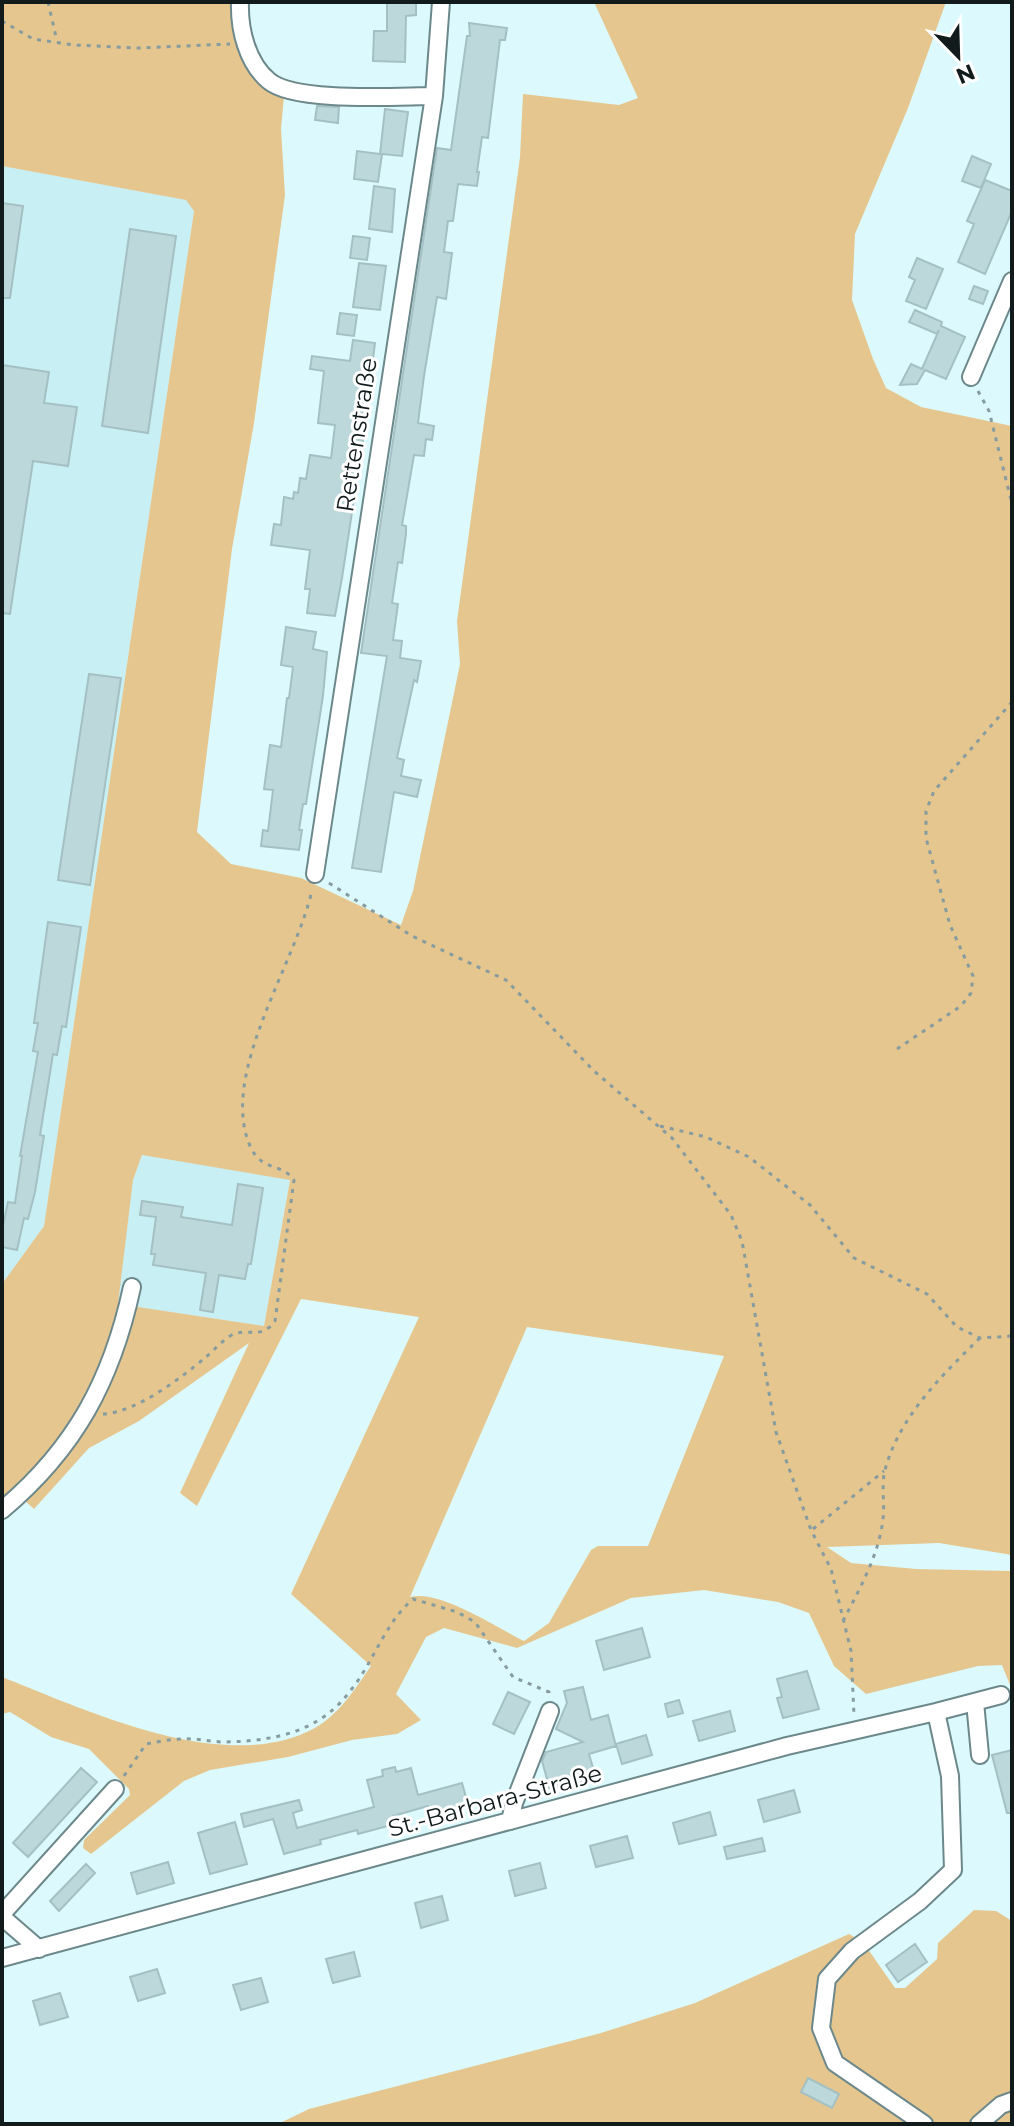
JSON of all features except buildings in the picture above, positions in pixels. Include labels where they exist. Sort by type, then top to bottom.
[{"type":"street","points":[[240,2],[239,19],[245,45],[269,81],[285,89],[315,95],[434,96]]},
{"type":"street","name":"Rettenstraße","points":[[315,874],[434,96],[441,2]]},
{"type":"street","points":[[971,377],[1012,281]]},
{"type":"street","points":[[2,1510],[51,1465],[85,1415],[112,1358],[132,1287]]},
{"type":"street","name":"St.-Barbara-Straße","points":[[2,1958],[787,1746],[1001,1695]]},
{"type":"street","points":[[975,1702],[980,1755]]},
{"type":"street","points":[[510,1821],[550,1711]]},
{"type":"street","points":[[924,2124],[835,2063],[821,2028],[827,1979],[852,1951],[920,1901],[953,1870],[950,1776],[936,1712]]},
{"type":"street","points":[[39,1949],[2,1915],[115,1789]]},
{"type":"street","points":[[979,2124],[1006,2103]]},
{"type":"street","points":[[1001,2124],[1006,2103]]},
{"type":"path","points":[[48,2],[57,41]]},
{"type":"path","points":[[2,21],[33,39],[138,48],[211,43],[245,45]]},
{"type":"path","points":[[971,377],[989,411],[1012,504]]},
{"type":"path","points":[[897,1049],[961,1006],[971,993],[973,976],[950,925],[926,838],[926,811],[934,791],[1012,702]]},
{"type":"path","points":[[85,1415],[129,1407],[193,1367],[228,1337],[238,1333],[261,1333],[275,1321],[294,1180],[289,1172],[260,1162],[244,1131],[241,1111],[245,1076],[266,1013],[302,929],[315,874],[412,936],[506,980],[594,1071],[672,1138],[731,1215],[742,1241],[776,1432],[811,1530],[831,1569],[851,1651],[854,1731]]},
{"type":"path","points":[[658,1125],[706,1137],[749,1157],[810,1205],[854,1258],[927,1294],[957,1327],[980,1338],[1012,1336]]},
{"type":"path","points":[[843,1623],[867,1574],[883,1521],[884,1471],[899,1437],[924,1396],[980,1338]]},
{"type":"path","points":[[811,1530],[884,1471]]},
{"type":"path","points":[[115,1789],[146,1744],[182,1739],[224,1742],[280,1737],[317,1723],[350,1692],[399,1611],[413,1599],[457,1612],[475,1622],[513,1677],[549,1692],[550,1711]]},
{"type":"shaded area","points":[[2,2],[235,2],[234,22],[284,96],[281,129],[285,195],[254,423],[232,549],[197,832],[231,864],[301,878],[401,925],[413,891],[460,664],[457,621],[520,157],[523,94],[619,105],[638,98],[594,2],[946,2],[908,108],[855,234],[852,300],[886,388],[921,407],[1012,426],[1012,1555],[939,1543],[827,1547],[851,1563],[916,1569],[1012,1571],[1012,1690],[1002,1665],[978,1666],[866,1694],[834,1666],[809,1613],[778,1602],[704,1590],[631,1598],[517,1648],[444,1628],[426,1637],[396,1694],[421,1720],[397,1734],[352,1740],[288,1757],[210,1770],[184,1781],[91,1854],[83,1848],[84,1840],[130,1795],[129,1789],[89,1749],[51,1737],[10,1712],[2,1714],[2,1677],[114,1720],[198,1742],[239,1745],[278,1742],[313,1729],[331,1716],[371,1666],[291,1594],[419,1317],[301,1299],[197,1506],[180,1493],[249,1343],[139,1421],[89,1448],[34,1509],[15,1492],[2,1501],[2,1284],[44,1226],[194,211],[186,200],[2,166]],"holes":[[[142,1155],[290,1180],[264,1326],[118,1304],[133,1180]],[[527,1327],[724,1356],[648,1546],[598,1546],[591,1550],[549,1623],[524,1641],[451,1604],[422,1596],[410,1597]]]},
{"type":"shaded area","points":[[2,166],[187,200],[194,211],[44,1226],[2,1284]]},
{"type":"shaded area","points":[[142,1155],[290,1179],[264,1326],[117,1304],[133,1180]]},
{"type":"shaded area","points":[[974,1910],[996,1911],[1012,1921],[1012,2124],[278,2124],[309,2109],[601,2033],[695,2003],[849,1934],[863,1942],[895,1988],[905,1988],[937,1959],[938,1943]]}]
